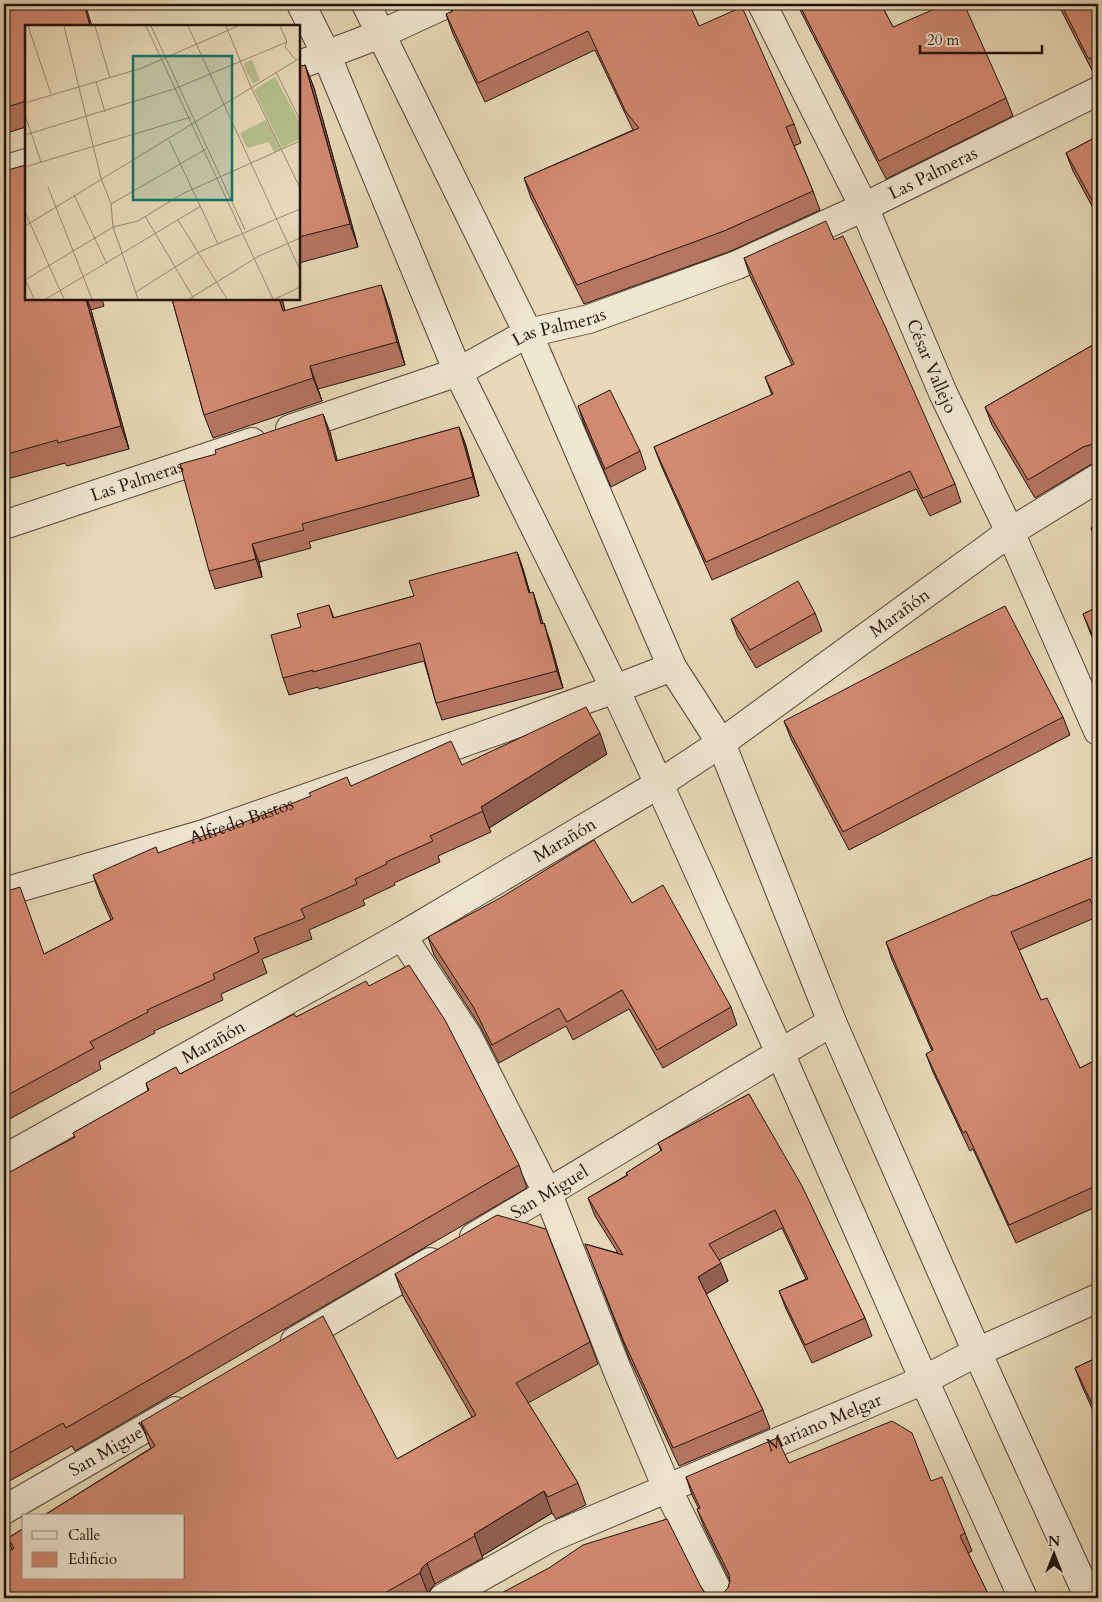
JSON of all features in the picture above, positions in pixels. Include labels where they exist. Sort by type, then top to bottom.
[{"type":"street","points":[[301,4],[326,54],[458,372],[615,689],[659,784],[1023,1598]]},
{"type":"street","points":[[366,4],[528,333],[672,667],[721,743],[832,1022],[977,1352],[1089,1598]]},
{"type":"street","points":[[300,65],[381,34],[446,4]]},
{"type":"street","name":"César Vallejo","points":[[762,4],[864,207],[944,393],[1010,532],[1098,731]]},
{"type":"street","name":"Las Palmeras","points":[[4,525],[458,372],[528,333],[589,318],[737,265],[864,207],[1098,91]]},
{"type":"street","points":[[4,170],[25,163]]},
{"type":"street","name":"Marañón","points":[[4,1159],[402,936],[659,784],[721,743],[1010,532],[1098,478]]},
{"type":"street","name":"Alfredo Bastos","points":[[4,892],[204,834],[615,689],[672,667]]},
{"type":"street","points":[[402,936],[467,1035],[548,1194],[618,1372],[667,1488],[721,1598]]},
{"type":"street","name":"San Miguel","points":[[270,1356],[548,1194],[832,1022]]},
{"type":"street","name":"Mariano Melgar","points":[[442,1598],[550,1538],[924,1380],[977,1352],[1098,1298]]},
{"type":"street","name":"San Miguel","points":[[4,1510],[193,1400]]},
{"type":"building","points":[[4,4],[84,4],[90,25],[25,25],[25,101],[4,108]]},
{"type":"building","points":[[449,4],[689,4],[699,26],[742,7],[794,124],[786,127],[813,191],[724,231],[577,285],[524,178],[639,128],[626,112],[588,31],[478,83],[446,14],[453,11]]},
{"type":"building","points":[[799,4],[881,4],[893,27],[946,4],[964,4],[1006,98],[879,161]]},
{"type":"building","points":[[1061,4],[1098,4],[1097,59],[1088,58]]},
{"type":"building","points":[[305,65],[350,224],[300,237],[300,67]]},
{"type":"building","points":[[1098,136],[1098,211],[1066,153]]},
{"type":"building","points":[[25,165],[25,300],[86,300],[121,426],[58,443],[57,440],[4,455],[4,171]]},
{"type":"building","points":[[826,221],[834,240],[843,236],[955,484],[923,498],[910,471],[706,562],[654,447],[773,394],[765,377],[794,364],[744,258]]},
{"type":"building","points":[[381,285],[397,342],[310,366],[313,378],[204,415],[172,300],[279,300],[283,311]]},
{"type":"building","points":[[1098,342],[1098,440],[1028,480],[985,407]]},
{"type":"building","points":[[610,390],[640,451],[605,469],[578,406]]},
{"type":"building","points":[[323,414],[336,461],[459,427],[473,477],[302,524],[304,530],[252,544],[256,559],[209,571],[180,464],[216,454],[215,450]]},
{"type":"building","points":[[1098,524],[1098,541],[1091,528]]},
{"type":"building","points":[[517,552],[529,593],[533,592],[541,624],[544,623],[557,671],[436,703],[420,643],[313,672],[313,670],[283,678],[271,635],[301,627],[297,614],[329,605],[333,618],[414,596],[409,581]]},
{"type":"building","points":[[798,581],[815,613],[750,650],[731,619]]},
{"type":"building","points":[[1005,606],[1063,717],[843,832],[784,721]]},
{"type":"building","points":[[1098,607],[1098,648],[1083,614]]},
{"type":"building","points":[[586,707],[600,733],[481,807],[483,811],[430,836],[433,841],[386,862],[387,864],[355,879],[357,884],[301,909],[305,918],[254,938],[259,952],[213,974],[215,979],[147,1010],[148,1012],[90,1042],[94,1048],[4,1097],[4,892],[20,887],[44,954],[113,919],[93,875],[156,847],[158,853],[211,833],[212,835],[311,796],[309,793],[347,777],[351,786],[451,741],[462,765]]},
{"type":"building","points":[[594,840],[632,903],[663,885],[731,1007],[657,1050],[622,990],[567,1022],[559,1008],[492,1045],[474,1008],[428,937],[502,897]]},
{"type":"building","points":[[1098,855],[1098,920],[1090,899],[1011,932],[1041,1000],[1047,998],[1080,1068],[1098,1059],[1098,1185],[1009,1225],[966,1131],[963,1133],[926,1054],[933,1050],[886,942],[994,895]]},
{"type":"building","points":[[409,965],[445,1020],[519,1165],[66,1428],[63,1423],[4,1456],[4,1177],[8,1173],[75,1137],[73,1133],[149,1090],[146,1083],[176,1067],[180,1074],[294,1014],[296,1017],[366,981],[369,986]]},
{"type":"building","points":[[749,1094],[802,1186],[865,1318],[805,1345],[779,1291],[808,1279],[775,1210],[709,1244],[721,1263],[698,1277],[763,1410],[673,1448],[624,1342],[585,1244],[623,1255],[588,1198],[628,1175],[626,1173],[662,1150],[658,1143]]},
{"type":"building","points":[[497,1215],[546,1229],[590,1342],[516,1383],[578,1483],[548,1497],[544,1491],[474,1534],[475,1536],[427,1563],[420,1573],[376,1598],[4,1598],[4,1555],[14,1548],[8,1538],[22,1529],[22,1580],[185,1580],[185,1514],[46,1514],[155,1446],[141,1422],[323,1316],[397,1459],[476,1415],[395,1274]]},
{"type":"building","points":[[1098,1357],[1098,1403],[1093,1406],[1075,1368]]},
{"type":"building","points":[[892,1421],[912,1433],[931,1481],[942,1477],[965,1533],[960,1536],[990,1598],[492,1598],[549,1568],[583,1545],[667,1519],[705,1593],[713,1595],[722,1594],[728,1588],[729,1574],[697,1509],[700,1508],[686,1477],[777,1438],[789,1463]]}]
